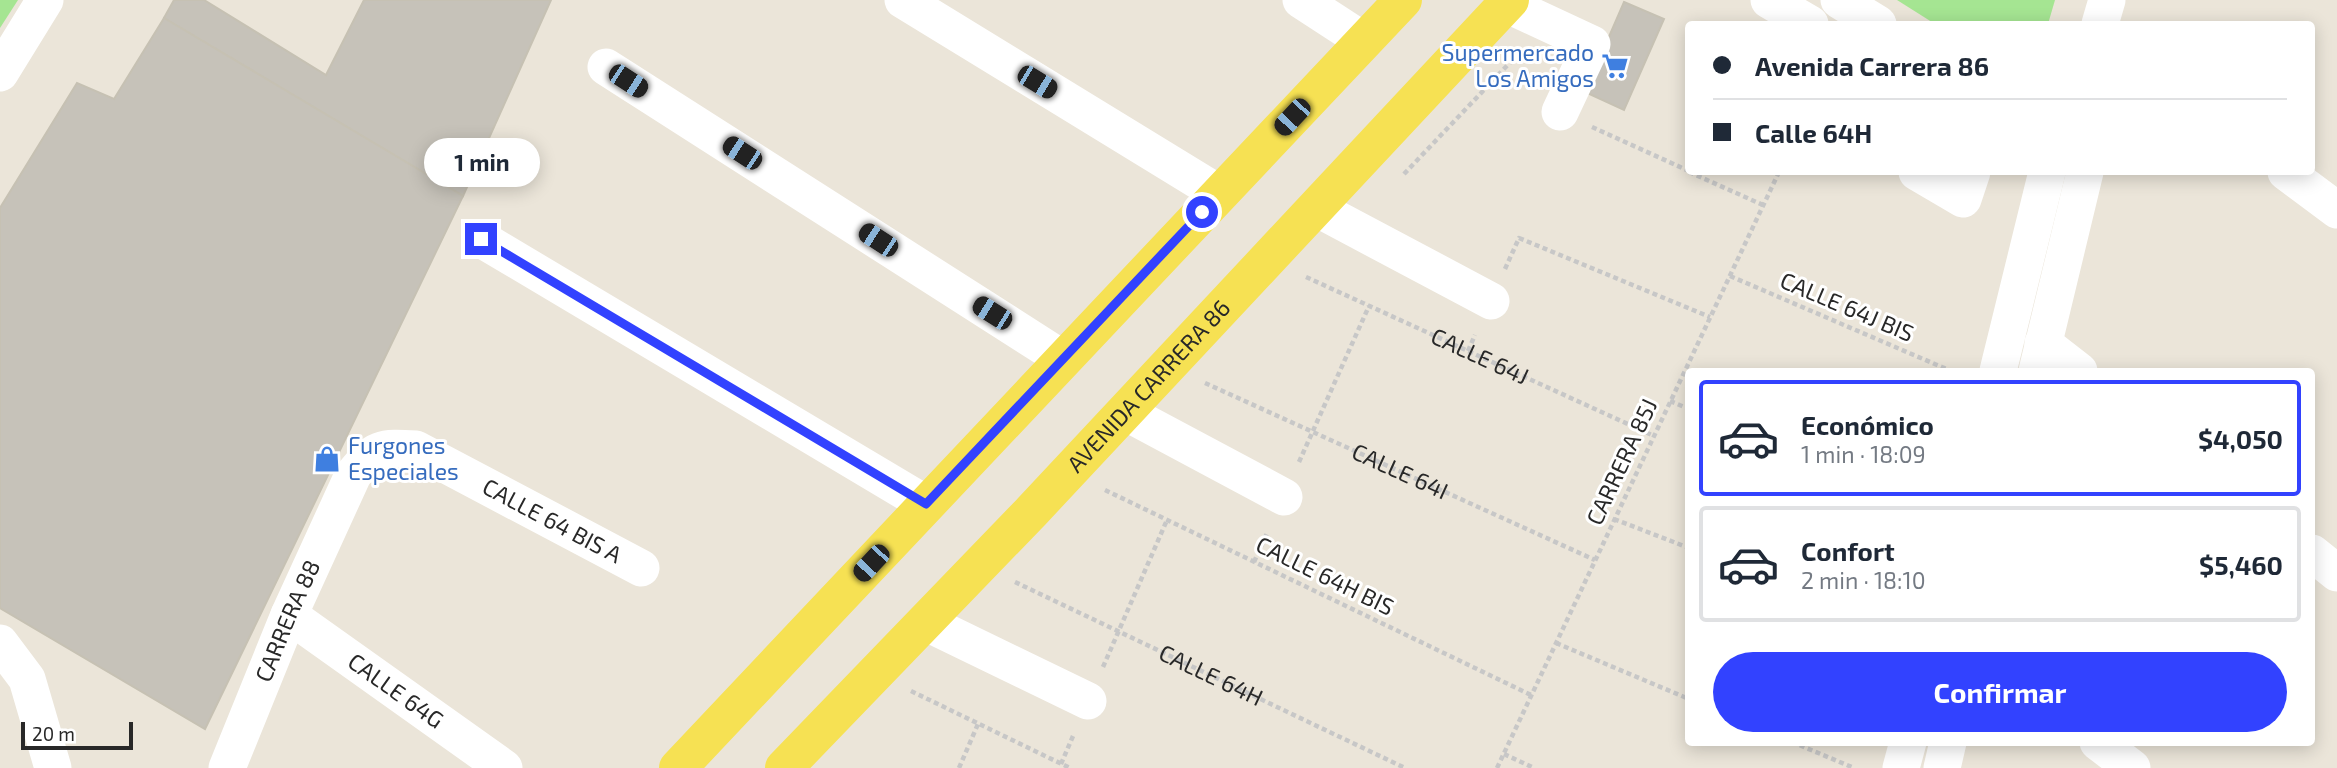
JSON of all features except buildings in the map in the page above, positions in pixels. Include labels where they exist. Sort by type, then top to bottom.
[{"type":"main road","points":[[678,768],[1403,0]]},
{"type":"main road","name":"AVENIDA CARRERA 86","points":[[784,768],[1125,412],[1508,2]]},
{"type":"street","points":[[0,73],[45,0]]},
{"type":"street","points":[[903,0],[1220,194]]},
{"type":"street","points":[[1301,0],[1364,41]]},
{"type":"street","points":[[1769,0],[1805,21]]},
{"type":"street","points":[[1839,0],[1873,21]]},
{"type":"street","points":[[2101,21],[2106,0]]},
{"type":"street","points":[[1508,2],[1592,44],[1560,112]]},
{"type":"street","points":[[606,66],[1063,359]]},
{"type":"street","points":[[1922,175],[1963,199],[1971,175]]},
{"type":"street","points":[[1999,368],[2046,175]]},
{"type":"street","points":[[2290,175],[2337,210]]},
{"type":"street","points":[[2071,368],[2040,357],[2074,176]]},
{"type":"street","points":[[1316,208],[1491,301]]},
{"type":"street","points":[[481,239],[926,504]]},
{"type":"street","points":[[1125,412],[1284,497]]},
{"type":"street","name":"CALLE 64 BIS A","points":[[353,475],[368,456],[388,447],[416,449],[641,568]]},
{"type":"street","name":"CARRERA 88","points":[[228,768],[289,615],[353,475]]},
{"type":"street","points":[[2315,555],[2337,573]]},
{"type":"street","name":"CALLE 64G","points":[[289,615],[505,768]]},
{"type":"street","points":[[925,622],[1088,701]]},
{"type":"street","points":[[0,643],[27,678],[52,768]]},
{"type":"street","points":[[1901,768],[1907,746]]},
{"type":"street","points":[[1942,768],[1947,746]]},
{"type":"street","points":[[2103,746],[2132,768]]},
{"type":"path","points":[[1560,112],[1685,169]]},
{"type":"path","points":[[1698,175],[1763,205]]},
{"type":"path","name":"CARRERA 85J","points":[[1686,368],[1778,175]]},
{"type":"path","points":[[1519,238],[1710,317]]},
{"type":"path","name":"CALLE 64J BIS","points":[[1730,276],[1944,368]]},
{"type":"path","name":"CALLE 64J","points":[[1306,277],[1654,436]]},
{"type":"path","points":[[1255,562],[1369,306]]},
{"type":"path","name":"CARRERA 85J","points":[[1497,768],[1685,370]]},
{"type":"path","name":"CALLE 64I","points":[[1205,383],[1595,560]]},
{"type":"path","points":[[1670,401],[1685,407]]},
{"type":"path","name":"CALLE 64H BIS","points":[[1104,489],[1531,695]]},
{"type":"path","points":[[1615,519],[1685,546]]},
{"type":"path","points":[[1061,764],[1167,520]]},
{"type":"path","name":"CALLE 64H","points":[[1015,582],[1405,768]]},
{"type":"path","points":[[1556,643],[1685,697]]},
{"type":"path","points":[[911,691],[1070,768]]},
{"type":"path","points":[[959,768],[978,724]]},
{"type":"path","points":[[1802,746],[1854,768]]},
{"type":"path","points":[[1504,754],[1534,768]]},
{"type":"green space","points":[[0,0],[18,0],[0,28]]},
{"type":"green space","points":[[1897,0],[2055,0],[2049,21],[1930,21]]},
{"type":"place","name":"Supermercado Los Amigos","points":[[1615,66]]},
{"type":"place","name":"Furgones Especiales","points":[[327,459]]},
{"type":"route","points":[[481,239],[926,504],[1202,212]]}]
